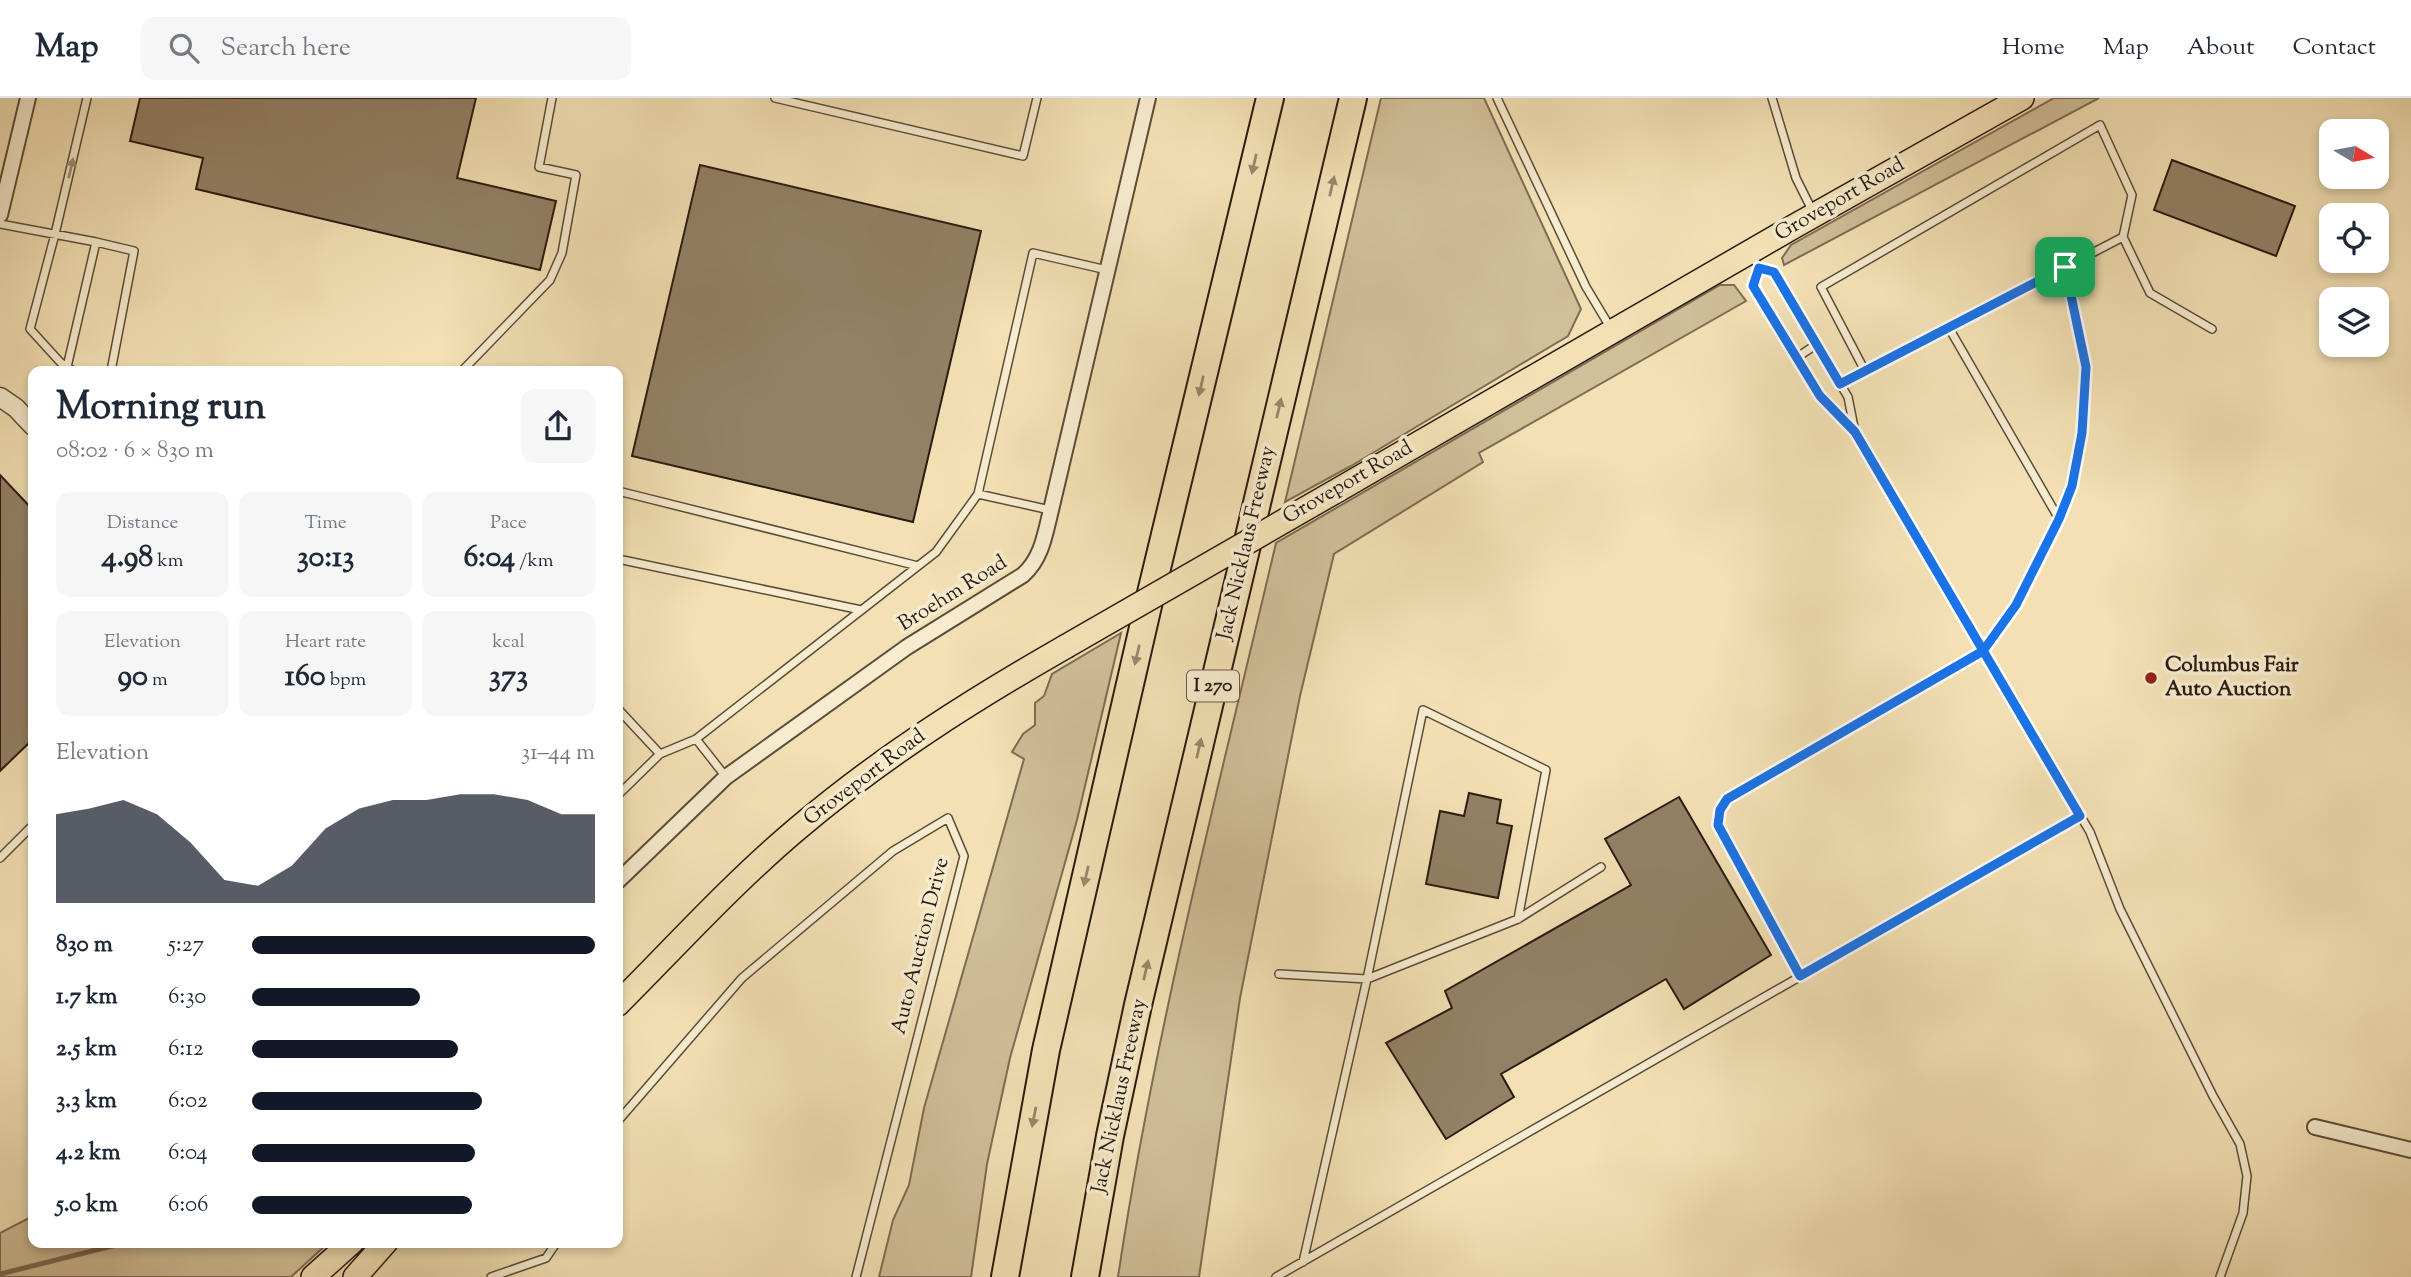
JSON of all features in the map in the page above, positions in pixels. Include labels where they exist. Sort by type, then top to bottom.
[{"type":"highway","points":[[1006,1277],[1049,1037],[1150,597],[1270,98]]},
{"type":"highway","name":"Jack Nicklaus Freeway","points":[[1085,1277],[1110,1136],[1147,964],[1353,98]]},
{"type":"highway","points":[[1098,1277],[1110,1136]]},
{"type":"main road","name":"Groveport Road","points":[[623,999],[776,849],[888,757],[959,709],[1612,331],[1754,260],[1814,215],[1992,110],[2022,98]]},
{"type":"main road","points":[[318,1275],[346,1248]]},
{"type":"main road","points":[[355,1277],[381,1248]]},
{"type":"street","points":[[0,215],[28,98]]},
{"type":"street","name":"Broehm Road","points":[[623,876],[726,777],[907,647],[1023,575],[1033,566],[1051,510],[1148,98]]},
{"type":"street","points":[[0,397],[28,421]]},
{"type":"street","points":[[2315,1127],[2411,1150]]},
{"type":"lane","points":[[67,366],[30,329],[87,98]]},
{"type":"lane","points":[[467,366],[550,280],[562,253],[576,175],[538,167],[552,98]]},
{"type":"lane","points":[[775,98],[1023,156],[1037,98]]},
{"type":"lane","points":[[1497,98],[1586,287],[1612,331]]},
{"type":"lane","points":[[1772,98],[1796,178],[1814,215]]},
{"type":"lane","points":[[1865,371],[1821,287],[2100,125],[2132,195],[2123,237],[2150,293],[2212,329]]},
{"type":"lane","points":[[0,224],[134,251],[112,366]]},
{"type":"lane","points":[[1840,384],[2123,237]]},
{"type":"lane","points":[[71,366],[96,242]]},
{"type":"lane","points":[[623,790],[660,754],[696,739],[936,552],[978,494],[1033,253],[1107,270]]},
{"type":"lane","points":[[1855,432],[1847,397],[1817,344],[1774,272],[1754,260],[1753,286],[1820,396],[1855,432],[2090,832],[2120,909],[2209,1088],[2240,1144],[2247,1176],[2243,1213],[2220,1277]]},
{"type":"lane","points":[[1800,976],[1718,825],[1720,810],[1727,799],[1983,651],[2016,605],[2059,519],[2072,486],[2082,433],[2086,367],[2065,267]]},
{"type":"lane","points":[[1949,328],[2059,519]]},
{"type":"lane","points":[[1796,358],[1817,344]]},
{"type":"lane","points":[[623,492],[918,566]]},
{"type":"lane","points":[[978,494],[1051,510]]},
{"type":"lane","points":[[623,560],[861,610]]},
{"type":"lane","points":[[1303,1262],[1367,979],[1423,709],[1546,770],[1518,919]]},
{"type":"lane","points":[[623,714],[660,754]]},
{"type":"lane","points":[[696,739],[726,777]]},
{"type":"lane","points":[[1276,1277],[2080,816]]},
{"type":"lane","name":"Auto Auction Drive","points":[[623,1115],[741,978],[893,852],[948,818],[964,856],[856,1277]]},
{"type":"lane","points":[[0,858],[28,830]]},
{"type":"lane","points":[[1279,974],[1367,979],[1518,919],[1601,867]]},
{"type":"lane","points":[[491,1277],[547,1258],[553,1248]]},
{"type":"shaded area","points":[[1381,98],[1484,98],[1581,309],[1568,336],[1351,466],[1285,502]]},
{"type":"shaded area","points":[[2054,98],[2099,98],[1784,265],[1782,258],[1791,245]]},
{"type":"shaded area","points":[[1720,285],[1734,285],[1746,301],[1479,453],[1483,462],[1334,554],[1300,696],[1240,998],[1199,1277],[1118,1277],[1169,1000],[1276,543]]},
{"type":"shaded area","points":[[1121,633],[1077,820],[1010,1058],[987,1164],[971,1277],[879,1277],[893,1220],[909,1185],[924,1108],[1024,759],[1012,752],[1023,734],[1035,725],[1035,703],[1044,696],[1052,674]]},
{"type":"shaded area","points":[[28,1219],[28,1248],[323,1248],[291,1277],[0,1277],[0,1233]]},
{"type":"building","points":[[140,98],[476,98],[457,178],[556,201],[540,270],[196,189],[203,158],[130,141]]},
{"type":"building","points":[[2172,160],[2295,206],[2276,256],[2154,210]]},
{"type":"building","points":[[700,165],[981,231],[913,522],[632,456]]},
{"type":"building","points":[[0,475],[28,505],[28,744],[0,771]]},
{"type":"building","points":[[1469,793],[1501,800],[1497,823],[1512,826],[1498,898],[1426,884],[1440,811],[1464,816]]},
{"type":"building","points":[[1679,797],[1771,955],[1684,1009],[1666,979],[1501,1074],[1514,1097],[1446,1139],[1386,1043],[1452,1008],[1445,991],[1631,885],[1605,839]]},
{"type":"waterway","points":[[0,1274],[104,1248]]},
{"type":"place","name":"Columbus Fair Auto Auction","points":[[2151,678]]},
{"type":"route","points":[[2065,267],[1840,384],[1774,272],[1759,268],[1753,286],[1820,396],[1855,432],[1983,651],[2061,782],[2080,816],[1800,976],[1718,825],[1720,810],[1727,799],[1983,651],[2016,605],[2059,519],[2072,486],[2082,433],[2086,367],[2065,267]]}]
